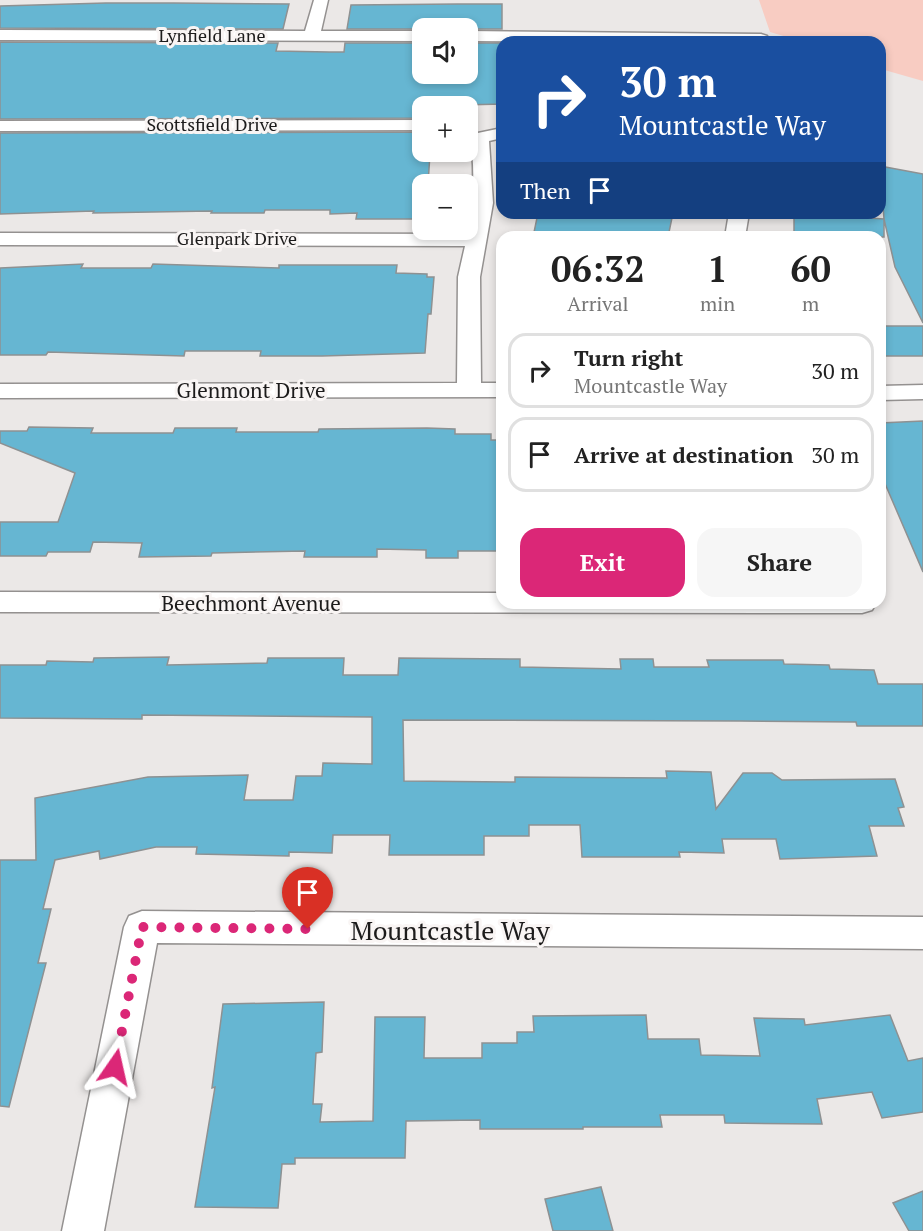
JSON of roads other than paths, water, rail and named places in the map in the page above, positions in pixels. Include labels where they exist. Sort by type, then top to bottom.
[{"type":"street","points":[[312,35],[321,0]]},
{"type":"street","name":"Lynfield Lane","points":[[0,35],[412,36]]},
{"type":"street","points":[[478,36],[496,36]]},
{"type":"street","name":"Scottsfield Drive","points":[[0,126],[412,125]]},
{"type":"street","points":[[478,135],[496,133]]},
{"type":"street","points":[[478,145],[482,153],[483,203],[478,226]]},
{"type":"street","name":"Glenpark Drive","points":[[0,239],[412,240]]},
{"type":"street","points":[[469,390],[469,277],[475,240]]},
{"type":"street","name":"Glenmont Drive","points":[[0,391],[496,390]]},
{"type":"street","points":[[886,393],[923,392]]},
{"type":"street","name":"Beechmont Avenue","points":[[0,602],[496,603]]},
{"type":"street","name":"Mountcastle Way","points":[[83,1231],[142,927],[923,933]]}]
